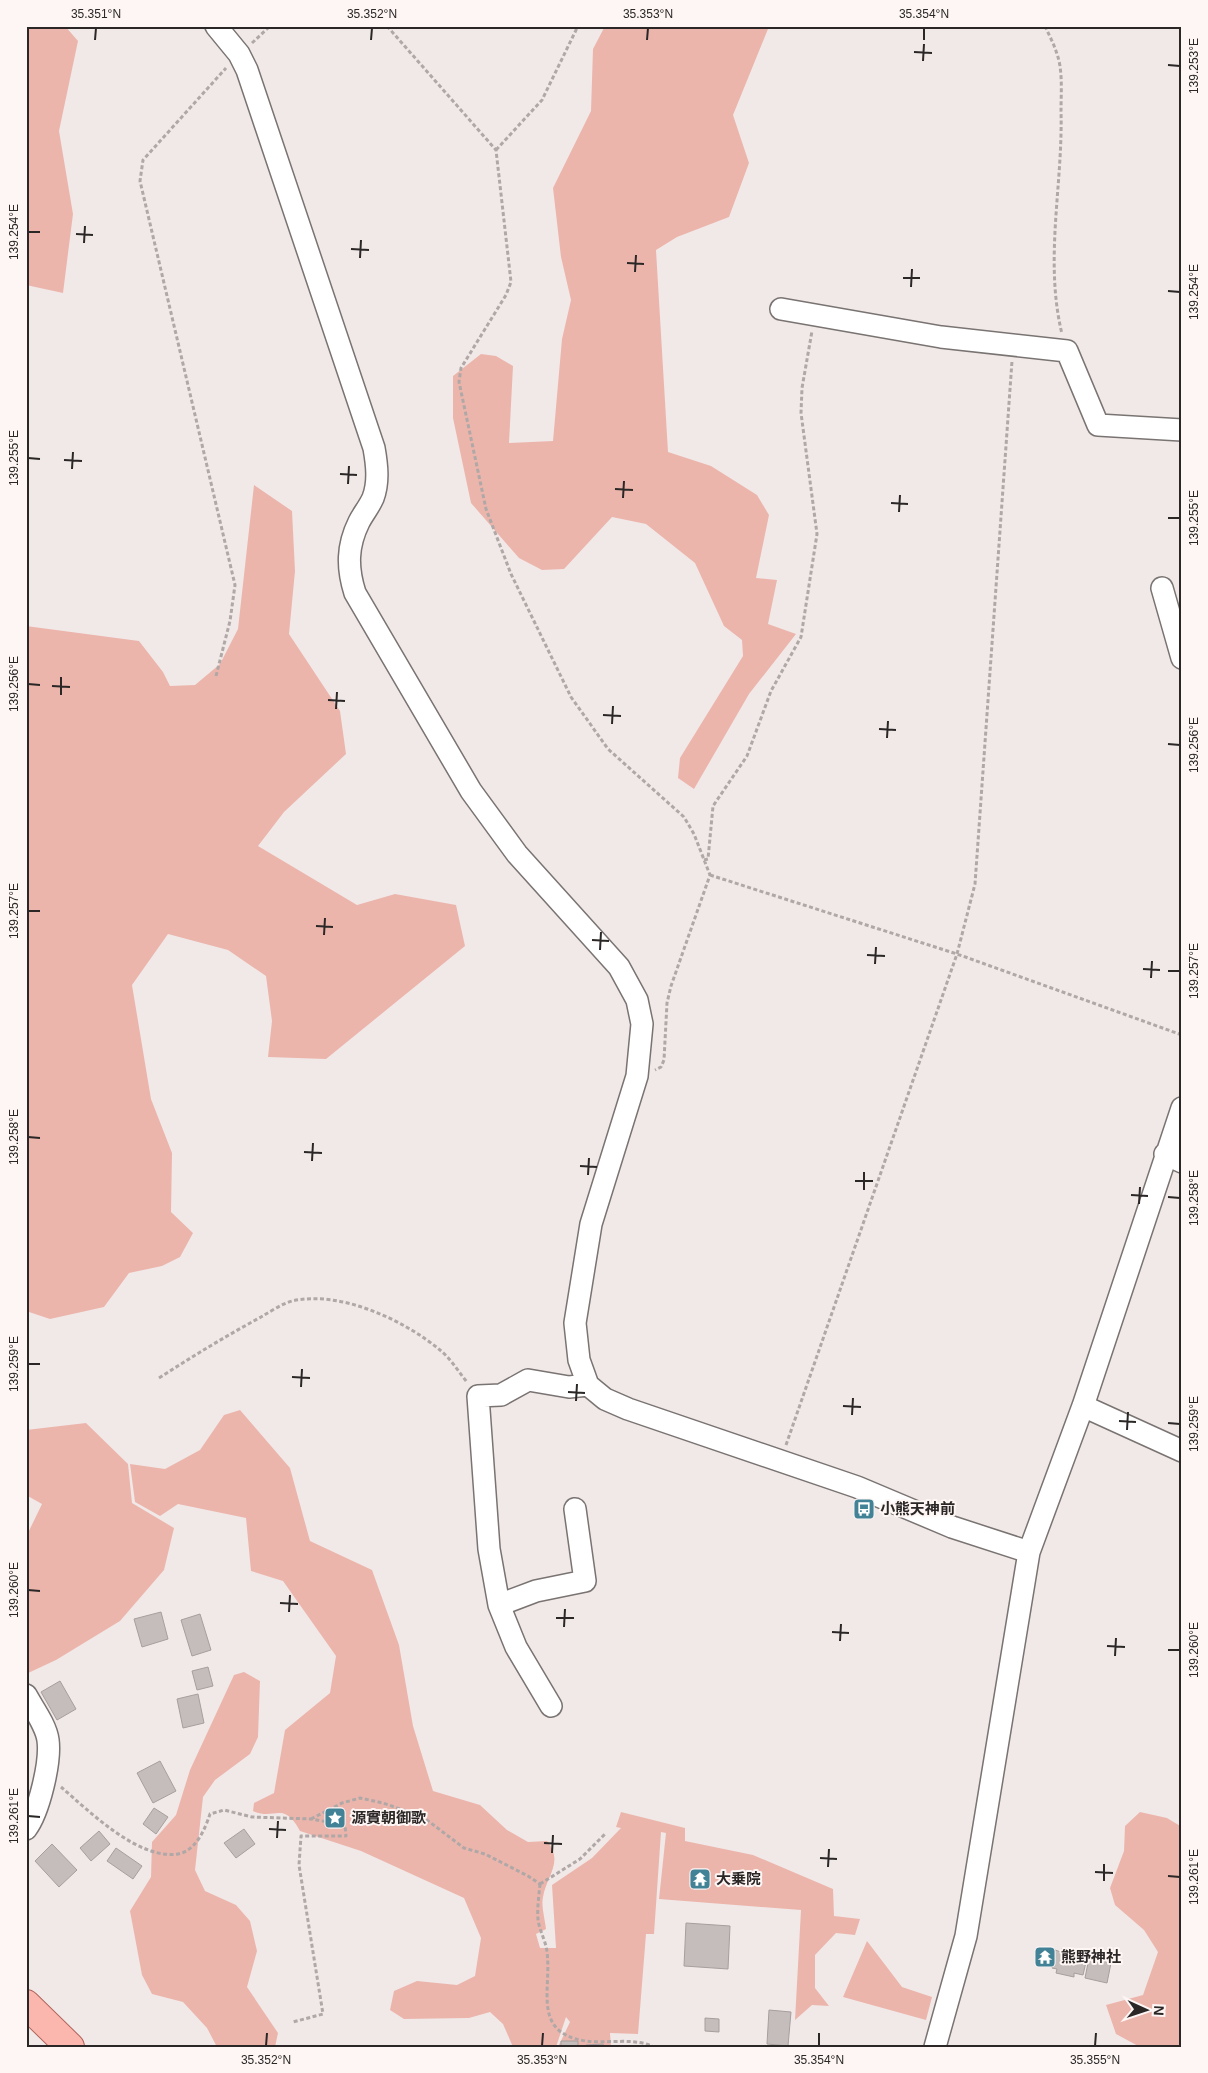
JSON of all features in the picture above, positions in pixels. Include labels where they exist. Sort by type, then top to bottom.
[{"type":"main road","points":[[26,2004],[70,2047]]},
{"type":"street","points":[[216,26],[240,54],[248,70],[374,448],[377,468],[373,498],[359,522],[350,543],[349,573],[355,593],[471,791],[517,854],[618,967],[637,1000],[642,1024],[638,1069],[591,1224],[583,1264],[575,1323],[579,1360],[588,1384],[605,1399],[857,1487],[952,1527],[1029,1552]]},
{"type":"street","points":[[782,309],[941,337],[1067,351],[1098,425],[1182,430]]},
{"type":"street","points":[[1162,588],[1182,658]]},
{"type":"street","points":[[935,2047],[966,1936],[1029,1552],[1173,1158],[1182,1108]]},
{"type":"street","points":[[551,1706],[516,1647],[499,1605],[488,1549],[478,1396],[501,1395],[528,1380],[569,1387],[588,1384]]},
{"type":"street","points":[[1083,1406],[1182,1451]]},
{"type":"street","points":[[499,1605],[536,1591],[585,1581],[576,1509]]},
{"type":"street","points":[[26,1695],[48,1740],[45,1773],[32,1822],[26,1829]]},
{"type":"path","points":[[216,676],[230,621],[235,585],[140,180],[143,160],[240,54],[270,26]]},
{"type":"path","points":[[387,26],[496,150],[511,282],[506,295],[461,368],[459,382],[486,509],[511,574],[571,697],[608,750],[684,817],[694,834],[710,875],[671,986],[664,1060],[661,1067],[656,1070],[638,1069]]},
{"type":"path","points":[[496,150],[542,100],[578,26]]},
{"type":"path","points":[[1045,26],[1058,54],[1061,76],[1062,140],[1053,268],[1056,310],[1067,351]]},
{"type":"path","points":[[704,860],[708,859],[713,806],[747,756],[771,691],[801,637],[818,534],[801,414],[802,388],[814,316]]},
{"type":"path","points":[[781,1462],[956,954],[975,884],[1013,346]]},
{"type":"path","points":[[710,875],[956,954],[1182,1036]]},
{"type":"path","points":[[159,1378],[223,1337],[289,1302],[304,1299],[322,1300],[364,1308],[412,1328],[442,1351],[478,1396]]},
{"type":"path","points":[[45,1773],[121,1836],[155,1852],[179,1854],[195,1844],[205,1829],[210,1814],[224,1810],[252,1817],[310,1819],[345,1825],[346,1836],[301,1836],[299,1865],[323,2014],[293,2022]]},
{"type":"path","points":[[310,1819],[342,1803],[360,1798],[383,1803],[423,1817],[464,1848],[485,1854],[540,1884]]},
{"type":"path","points":[[540,1884],[580,1860],[605,1834]]},
{"type":"path","points":[[540,1884],[538,1920],[547,1952],[546,2006],[556,2028],[566,2036],[586,2041],[640,2043],[654,2047]]},
{"type":"shaded area","points":[[26,26],[65,26],[78,41],[59,131],[73,214],[63,293],[26,285]]},
{"type":"shaded area","points":[[605,26],[771,26],[768,29],[733,115],[749,163],[729,217],[677,237],[656,250],[668,452],[711,466],[757,495],[769,515],[756,578],[777,580],[768,624],[796,634],[749,694],[694,789],[678,778],[680,758],[743,656],[742,640],[724,626],[695,563],[646,524],[612,517],[564,569],[542,570],[519,558],[471,503],[453,418],[453,376],[481,354],[496,356],[513,366],[509,443],[553,441],[562,339],[571,300],[561,257],[553,188],[591,111],[593,49]]},
{"type":"shaded area","points":[[254,485],[292,511],[295,571],[289,634],[340,711],[346,754],[284,812],[258,846],[357,905],[395,894],[456,905],[465,946],[326,1059],[268,1057],[272,1021],[266,976],[228,950],[168,934],[132,985],[151,1099],[172,1153],[171,1212],[193,1233],[180,1257],[162,1266],[129,1273],[104,1307],[50,1319],[26,1311],[26,626],[139,641],[163,672],[170,686],[195,685],[220,664],[238,629]]},
{"type":"shaded area","points":[[240,1410],[290,1468],[310,1541],[372,1570],[399,1645],[413,1726],[433,1791],[480,1805],[507,1830],[528,1842],[547,1841],[552,1849],[554,1856],[553,1869],[545,1889],[543,1901],[546,1929],[536,1934],[540,1948],[556,1948],[552,1885],[592,1858],[621,1828],[616,1827],[621,1812],[685,1828],[685,1841],[753,1855],[833,1889],[834,1916],[860,1919],[855,1935],[836,1933],[815,1955],[815,1988],[829,2006],[812,2005],[795,2020],[801,1910],[659,1899],[666,1833],[661,1832],[654,1934],[646,1934],[638,2034],[610,2033],[611,2047],[558,2047],[570,2022],[566,2017],[556,2047],[513,2047],[503,2024],[490,2012],[469,2018],[404,2019],[390,2010],[394,1991],[417,1981],[457,1985],[475,1976],[481,1938],[464,1898],[361,1851],[300,1831],[289,1816],[253,1811],[254,1803],[274,1793],[285,1730],[330,1693],[336,1656],[283,1581],[251,1571],[246,1518],[178,1504],[160,1516],[135,1502],[130,1464],[165,1469],[200,1450],[224,1415]]},
{"type":"shaded area","points":[[86,1423],[128,1464],[132,1503],[174,1528],[164,1570],[120,1621],[56,1660],[26,1674],[26,1537],[42,1504],[26,1495],[26,1430]]},
{"type":"shaded area","points":[[244,1672],[260,1681],[258,1737],[250,1754],[215,1780],[203,1797],[195,1870],[205,1891],[236,1905],[250,1921],[257,1951],[247,1987],[278,2033],[275,2047],[217,2047],[207,2028],[183,2002],[152,1994],[142,1975],[130,1911],[151,1877],[152,1842],[176,1815],[190,1770],[234,1675]]},
{"type":"shaded area","points":[[1140,1812],[1167,1818],[1182,1827],[1182,2047],[1140,2047],[1116,2034],[1106,2005],[1143,1995],[1158,1952],[1144,1930],[1115,1905],[1110,1888],[1124,1851],[1125,1826]]},
{"type":"shaded area","points":[[867,1941],[902,1987],[932,1997],[926,2020],[843,1997]]},
{"type":"building","points":[[161,1612],[168,1639],[142,1647],[134,1619]]},
{"type":"building","points":[[200,1614],[211,1650],[192,1656],[181,1620]]},
{"type":"building","points":[[208,1667],[213,1686],[197,1690],[192,1671]]},
{"type":"building","points":[[60,1681],[76,1709],[57,1720],[41,1692]]},
{"type":"building","points":[[198,1694],[204,1723],[183,1728],[177,1699]]},
{"type":"building","points":[[160,1761],[176,1791],[153,1803],[137,1773]]},
{"type":"building","points":[[154,1808],[168,1817],[156,1834],[143,1824]]},
{"type":"building","points":[[244,1829],[255,1844],[236,1858],[224,1843]]},
{"type":"building","points":[[99,1831],[110,1844],[91,1861],[80,1848]]},
{"type":"building","points":[[52,1844],[77,1870],[59,1887],[35,1861]]},
{"type":"building","points":[[116,1848],[142,1866],[133,1879],[107,1861]]},
{"type":"building","points":[[686,1923],[730,1926],[728,1969],[684,1966]]},
{"type":"building","points":[[1062,1948],[1079,1952],[1078,1956],[1087,1958],[1083,1975],[1074,1973],[1074,1977],[1056,1973],[1057,1969],[1052,1968],[1055,1950],[1061,1952]]},
{"type":"building","points":[[1089,1958],[1111,1963],[1107,1983],[1085,1978]]},
{"type":"building","points":[[769,2010],[791,2012],[788,2046],[767,2044]]},
{"type":"building","points":[[705,2018],[719,2019],[719,2032],[705,2031]]},
{"type":"building","points":[[561,2041],[578,2041],[578,2047],[561,2047]]},
{"type":"building","points":[[603,2044],[604,2047],[586,2047],[586,2045]]},
{"type":"place","name":"小熊天神前","points":[[864,1509]]},
{"type":"place","name":"源實朝御歌","points":[[335,1818]]},
{"type":"place","name":"大乗院","points":[[700,1879]]},
{"type":"place","name":"熊野神社","points":[[1045,1957]]}]
